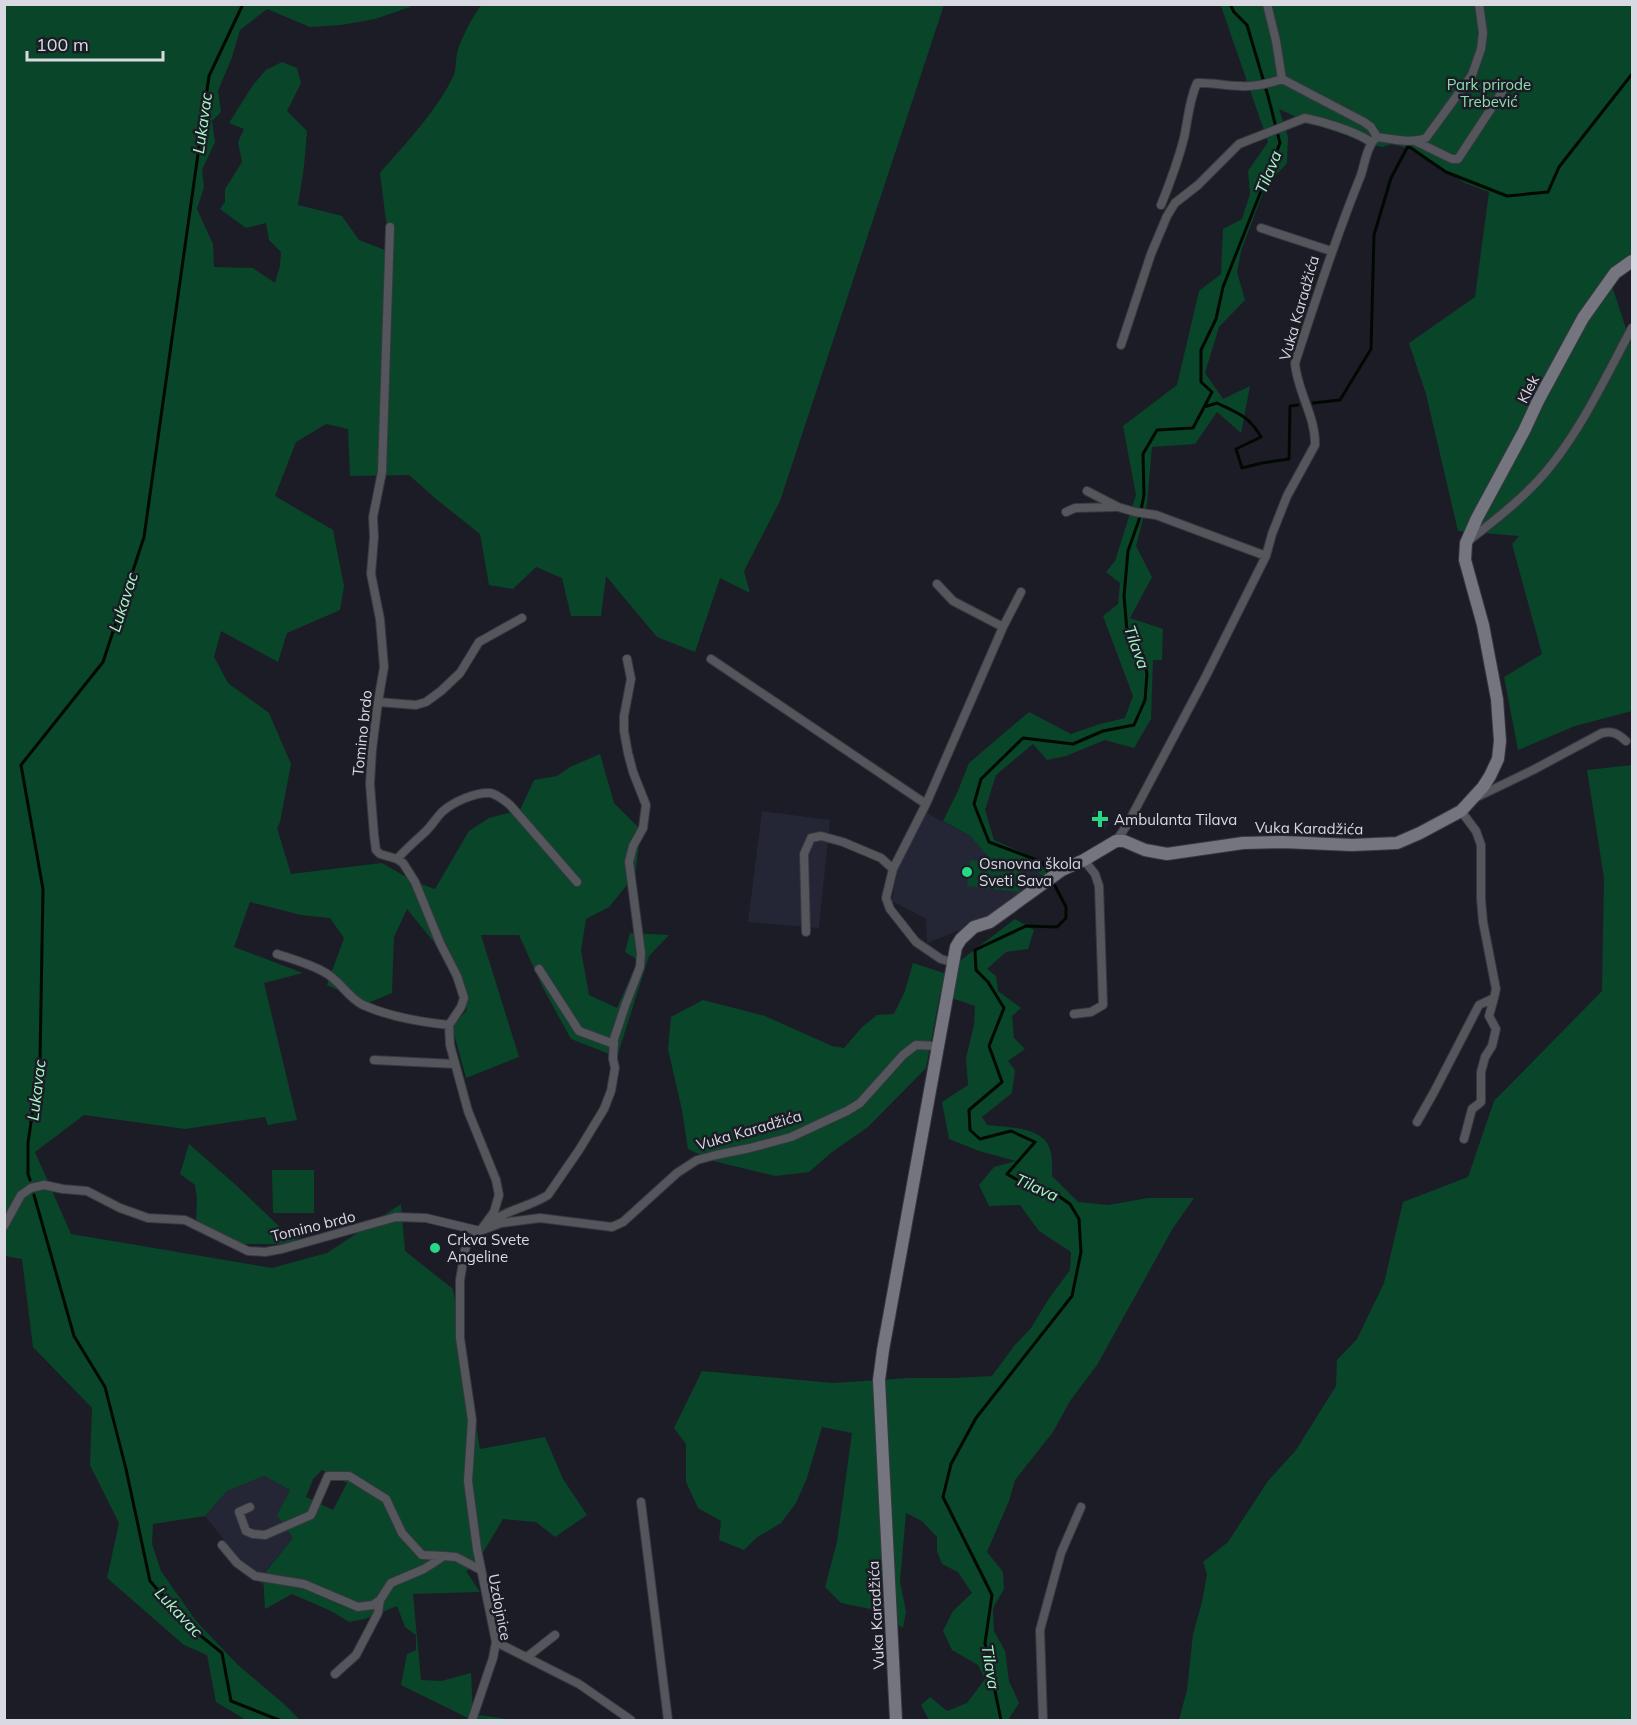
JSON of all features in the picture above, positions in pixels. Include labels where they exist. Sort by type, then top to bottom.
[{"type":"street","points":[[1267,4],[1282,79]]},
{"type":"street","points":[[1121,345],[1145,270],[1162,226],[1175,204],[1198,185],[1239,144],[1305,118],[1374,140],[1421,140],[1425,138],[1472,75],[1481,49],[1483,33],[1479,4]]},
{"type":"street","points":[[1161,205],[1173,176],[1193,91],[1197,83],[1241,86],[1282,79],[1364,122],[1371,127],[1374,140]]},
{"type":"street","points":[[1415,140],[1452,159],[1458,159],[1502,92]]},
{"type":"street","name":"Vuka Karadžića","points":[[896,1720],[879,1380],[956,947],[974,927],[990,922],[1062,870],[1116,841],[1127,825],[1196,696],[1266,556],[1287,496],[1315,445],[1312,423],[1295,363],[1332,250],[1374,140]]},
{"type":"street","name":"Tomino brdo","points":[[390,227],[382,472],[373,517],[371,574],[380,619],[384,667],[372,750],[370,784],[376,850],[380,854],[403,863],[415,882],[440,943],[457,976],[464,998],[461,1007],[448,1025]]},
{"type":"street","points":[[1261,228],[1332,250]]},
{"type":"street","name":"Klek","points":[[1471,800],[1490,776],[1498,759],[1500,741],[1497,699],[1483,625],[1465,560],[1466,543],[1583,318],[1615,273],[1632,261]]},
{"type":"street","points":[[1466,543],[1501,514],[1552,464],[1590,408],[1632,328]]},
{"type":"street","points":[[1087,491],[1118,507],[1156,515],[1266,556]]},
{"type":"street","points":[[1066,512],[1075,508],[1118,507]]},
{"type":"street","points":[[937,584],[953,601],[1003,627]]},
{"type":"street","points":[[952,962],[941,959],[916,942],[890,909],[886,898],[893,869],[926,804],[1003,627],[1021,592]]},
{"type":"street","points":[[378,702],[416,705],[426,702],[441,692],[460,672],[479,642],[522,618]]},
{"type":"street","points":[[711,658],[926,804]]},
{"type":"street","points":[[481,1570],[468,1481],[472,1420],[460,1338],[460,1280],[468,1241],[500,1215],[548,1195],[604,1109],[611,1091],[615,1068],[614,1044],[640,967],[641,953],[629,862],[633,846],[644,828],[646,805],[633,772],[624,731],[624,716],[632,679],[627,659]]},
{"type":"street","name":"Vuka Karadžića","points":[[1116,841],[1124,841],[1145,850],[1167,854],[1243,843],[1352,845],[1397,843],[1461,811],[1471,800],[1525,775],[1602,734],[1611,731],[1626,741]]},
{"type":"street","points":[[397,859],[443,811],[464,799],[491,793],[504,799],[577,882]]},
{"type":"street","points":[[1461,811],[1476,831],[1481,845],[1483,922],[1496,989],[1489,1016],[1496,1029],[1492,1046],[1485,1057],[1481,1072],[1480,1102],[1472,1109],[1464,1139]]},
{"type":"street","points":[[806,932],[804,854],[811,838],[821,836],[843,842],[881,858],[893,869]]},
{"type":"street","points":[[1074,1014],[1091,1012],[1104,1005],[1099,886],[1095,874],[1084,860]]},
{"type":"street","points":[[277,954],[325,972],[348,995],[362,1004],[402,1018],[448,1025],[454,1064],[468,1112],[496,1180],[499,1195],[494,1212],[480,1231]]},
{"type":"street","points":[[539,969],[579,1031],[614,1044]]},
{"type":"street","points":[[1417,1122],[1479,1005],[1494,998]]},
{"type":"street","name":"Vuka Karadžića","points":[[480,1231],[501,1223],[540,1218],[612,1227],[623,1222],[677,1173],[697,1160],[791,1137],[838,1116],[860,1103],[903,1055],[916,1045],[937,1046]]},
{"type":"street","points":[[374,1060],[454,1064]]},
{"type":"street","name":"Tomino brdo","points":[[4,1226],[21,1195],[31,1188],[44,1185],[87,1191],[120,1208],[148,1218],[184,1220],[248,1251],[265,1252],[282,1249],[396,1217],[426,1218],[480,1231]]},
{"type":"street","name":"Uzdojnice","points":[[250,1507],[239,1512],[246,1531],[264,1535],[311,1515],[328,1476],[349,1476],[386,1499],[402,1533],[423,1555],[456,1557],[481,1570],[496,1642],[493,1658],[472,1720]]},
{"type":"street","points":[[641,1502],[668,1720]]},
{"type":"street","points":[[1043,1720],[1040,1630],[1062,1553],[1081,1507]]},
{"type":"street","points":[[222,1545],[237,1563],[255,1576],[304,1584],[358,1606],[373,1605],[380,1600],[391,1583],[424,1569],[444,1556]]},
{"type":"street","points":[[335,1674],[356,1655],[378,1613],[380,1600]]},
{"type":"street","points":[[527,1657],[555,1635]]},
{"type":"street","points":[[496,1642],[579,1684],[631,1720]]},
{"type":"shaded area","name":"Ambulanta Tilava","points":[[1096,809],[1111,821],[1104,830],[1090,818]]},
{"type":"shaded area","points":[[762,811],[830,820],[819,928],[748,922]]},
{"type":"shaded area","name":"Osnovna škola Sveti Sava","points":[[923,811],[969,835],[991,860],[1029,865],[1044,878],[1016,900],[963,929],[927,943],[926,919],[892,901],[898,865]]},
{"type":"shaded area","points":[[264,1476],[290,1490],[293,1538],[263,1574],[263,1586],[205,1516],[227,1491]]},
{"type":"green space","points":[[4,5],[411,5],[375,19],[341,25],[310,27],[267,9],[240,30],[218,91],[221,112],[212,121],[215,142],[202,170],[204,187],[197,209],[213,244],[214,267],[253,268],[275,283],[281,252],[269,240],[266,223],[246,228],[220,209],[225,202],[225,189],[242,162],[238,142],[244,129],[229,123],[253,85],[266,70],[282,62],[297,68],[301,83],[287,111],[307,131],[298,205],[342,216],[359,240],[390,252],[380,173],[419,127],[446,90],[454,74],[462,38],[481,5],[944,5],[780,501],[744,571],[750,593],[720,578],[695,652],[657,637],[606,576],[601,616],[571,616],[562,578],[536,567],[513,589],[489,585],[480,534],[409,475],[350,476],[348,429],[326,424],[296,442],[275,496],[333,530],[344,586],[340,610],[287,633],[278,662],[221,631],[214,657],[228,683],[269,713],[291,764],[277,828],[291,874],[382,863],[415,882],[435,889],[469,831],[489,818],[520,810],[534,780],[557,776],[570,767],[600,754],[614,803],[641,830],[635,875],[609,907],[586,919],[581,950],[589,995],[617,1008],[638,960],[625,952],[630,933],[669,935],[649,956],[617,1057],[571,1039],[543,988],[519,935],[481,935],[519,1057],[466,1078],[452,1026],[467,1010],[438,947],[407,909],[394,937],[392,993],[368,1003],[327,985],[344,938],[330,918],[301,915],[250,902],[234,947],[303,973],[264,983],[297,1120],[268,1125],[265,1117],[185,1129],[84,1115],[35,1152],[71,1234],[272,1268],[327,1253],[401,1204],[405,1251],[453,1289],[480,1449],[545,1437],[563,1479],[587,1515],[555,1537],[536,1522],[503,1519],[475,1566],[466,1571],[480,1592],[413,1594],[421,1680],[441,1681],[471,1673],[473,1714],[513,1720],[472,1720],[401,1685],[407,1654],[416,1650],[416,1635],[405,1627],[397,1606],[365,1619],[349,1622],[331,1611],[292,1594],[265,1609],[263,1575],[293,1538],[277,1515],[290,1490],[264,1476],[227,1491],[205,1516],[153,1524],[152,1544],[161,1571],[196,1621],[237,1664],[300,1720],[246,1720],[216,1702],[207,1655],[184,1645],[107,1578],[119,1523],[90,1465],[92,1408],[33,1347],[22,1259],[5,1256]],"holes":[[[322,1470],[347,1483],[333,1510],[306,1497],[313,1479]]]},
{"type":"green space","name":"Park prirode Trebević","points":[[1219,5],[1632,5],[1631,263],[1612,286],[1632,347],[1632,711],[1575,726],[1518,750],[1504,677],[1542,654],[1512,544],[1519,536],[1458,531],[1426,394],[1409,343],[1475,297],[1489,192],[1465,183],[1407,148],[1392,144],[1377,146],[1307,122],[1279,109],[1288,137],[1287,163],[1265,187],[1241,251],[1237,272],[1245,300],[1219,327],[1205,373],[1223,399],[1250,386],[1241,433],[1217,412],[1195,444],[1152,447],[1147,504],[1136,546],[1152,577],[1130,618],[1163,629],[1162,660],[1153,660],[1151,719],[1134,748],[1105,740],[1066,756],[1047,760],[1033,744],[996,775],[985,810],[994,840],[1050,865],[1044,878],[1029,865],[991,860],[969,835],[943,821],[969,763],[1029,712],[1071,734],[1125,718],[1133,696],[1103,616],[1118,604],[1120,583],[1106,572],[1115,561],[1136,495],[1123,426],[1177,385],[1199,291],[1221,274],[1223,229],[1242,219],[1250,194],[1248,171],[1268,142]]},
{"type":"green space","points":[[1632,765],[1632,1720],[1179,1720],[1187,1690],[1193,1634],[1207,1574],[1203,1562],[1228,1542],[1268,1481],[1296,1450],[1336,1386],[1337,1360],[1357,1339],[1384,1283],[1403,1202],[1468,1177],[1494,1101],[1602,991],[1604,878],[1587,770]]},
{"type":"green space","points":[[970,860],[1022,867],[1019,892],[967,886]]},
{"type":"green space","points":[[1015,919],[1034,930],[1028,949],[1006,952],[987,969],[996,976],[998,991],[1021,1008],[1012,1016],[1014,1038],[1025,1049],[1008,1061],[1015,1070],[1012,1093],[982,1117],[987,1125],[1022,1129],[1039,1135],[1045,1140],[1051,1154],[1052,1176],[1078,1202],[1108,1205],[1148,1198],[1194,1198],[1173,1228],[1097,1365],[1070,1401],[1053,1432],[1015,1480],[1009,1501],[987,1552],[1003,1572],[1004,1589],[993,1608],[994,1631],[1005,1651],[1009,1681],[1019,1703],[1008,1720],[929,1720],[921,1705],[930,1697],[947,1711],[967,1703],[985,1679],[978,1665],[952,1650],[943,1631],[953,1611],[972,1593],[958,1572],[942,1564],[937,1551],[937,1537],[922,1521],[906,1513],[900,1582],[906,1611],[903,1628],[875,1610],[841,1603],[825,1587],[837,1542],[852,1433],[822,1427],[807,1478],[796,1503],[781,1523],[756,1538],[744,1550],[719,1540],[721,1521],[698,1508],[686,1482],[686,1444],[674,1428],[702,1371],[833,1383],[992,1376],[1014,1346],[1031,1328],[1070,1270],[1071,1252],[1039,1231],[1020,1205],[989,1206],[979,1185],[994,1167],[1016,1161],[979,1151],[949,1139],[942,1102],[968,1085],[966,1058],[974,1025],[975,1006],[940,994],[926,1068],[868,1127],[832,1152],[809,1172],[775,1176],[713,1161],[688,1149],[668,1049],[671,1017],[703,1000],[765,1016],[832,1046],[844,1048],[862,1027],[877,1015],[894,1014],[905,991],[913,963],[944,973]]},
{"type":"green space","points":[[189,1144],[284,1231],[318,1229],[287,1244],[239,1244],[196,1222],[195,1185],[180,1174]]},
{"type":"green space","points":[[272,1170],[314,1170],[314,1213],[273,1213]]},
{"type":"waterway","name":"Lukavac","points":[[30,1180],[28,1143],[40,1060],[43,889],[21,765],[103,662],[144,537],[209,76],[243,4]]},
{"type":"waterway","name":"Tilava","points":[[1049,874],[1042,862],[989,842],[974,804],[981,779],[1023,738],[1073,744],[1103,731],[1134,725],[1145,700],[1147,674],[1144,657],[1127,631],[1124,596],[1128,551],[1139,520],[1144,495],[1143,454],[1157,430],[1193,428],[1212,392],[1201,382],[1201,350],[1216,319],[1223,287],[1280,143],[1247,25],[1234,12],[1230,4]]},
{"type":"waterway","points":[[1313,403],[1340,400],[1371,349],[1374,235],[1391,178],[1408,146],[1446,172],[1507,196],[1548,192],[1559,167],[1632,74]]},
{"type":"waterway","points":[[1204,407],[1217,403],[1237,413],[1252,424],[1261,437],[1236,449],[1242,468],[1289,459],[1290,406],[1298,405]]},
{"type":"waterway","name":"Tilava","points":[[1001,1720],[985,1643],[992,1595],[943,1497],[951,1464],[976,1418],[1072,1296],[1081,1252],[1079,1219],[1070,1204],[1053,1192],[1030,1187],[1007,1174],[1035,1142],[1011,1131],[980,1139],[970,1130],[969,1110],[1002,1082],[989,1046],[1004,1008],[988,982],[976,970],[975,950],[1026,926],[1057,927],[1066,918],[1066,907],[1052,880]]},
{"type":"waterway","name":"Lukavac","points":[[34,1195],[74,1336],[105,1387],[126,1469],[150,1581],[190,1627],[222,1653],[231,1701],[279,1720]]},
{"type":"place","name":"Ambulanta Tilava","points":[[1100,819]]},
{"type":"place","name":"Osnovna škola Sveti Sava","points":[[967,872]]},
{"type":"place","name":"Crkva Svete Angeline","points":[[435,1248]]}]
